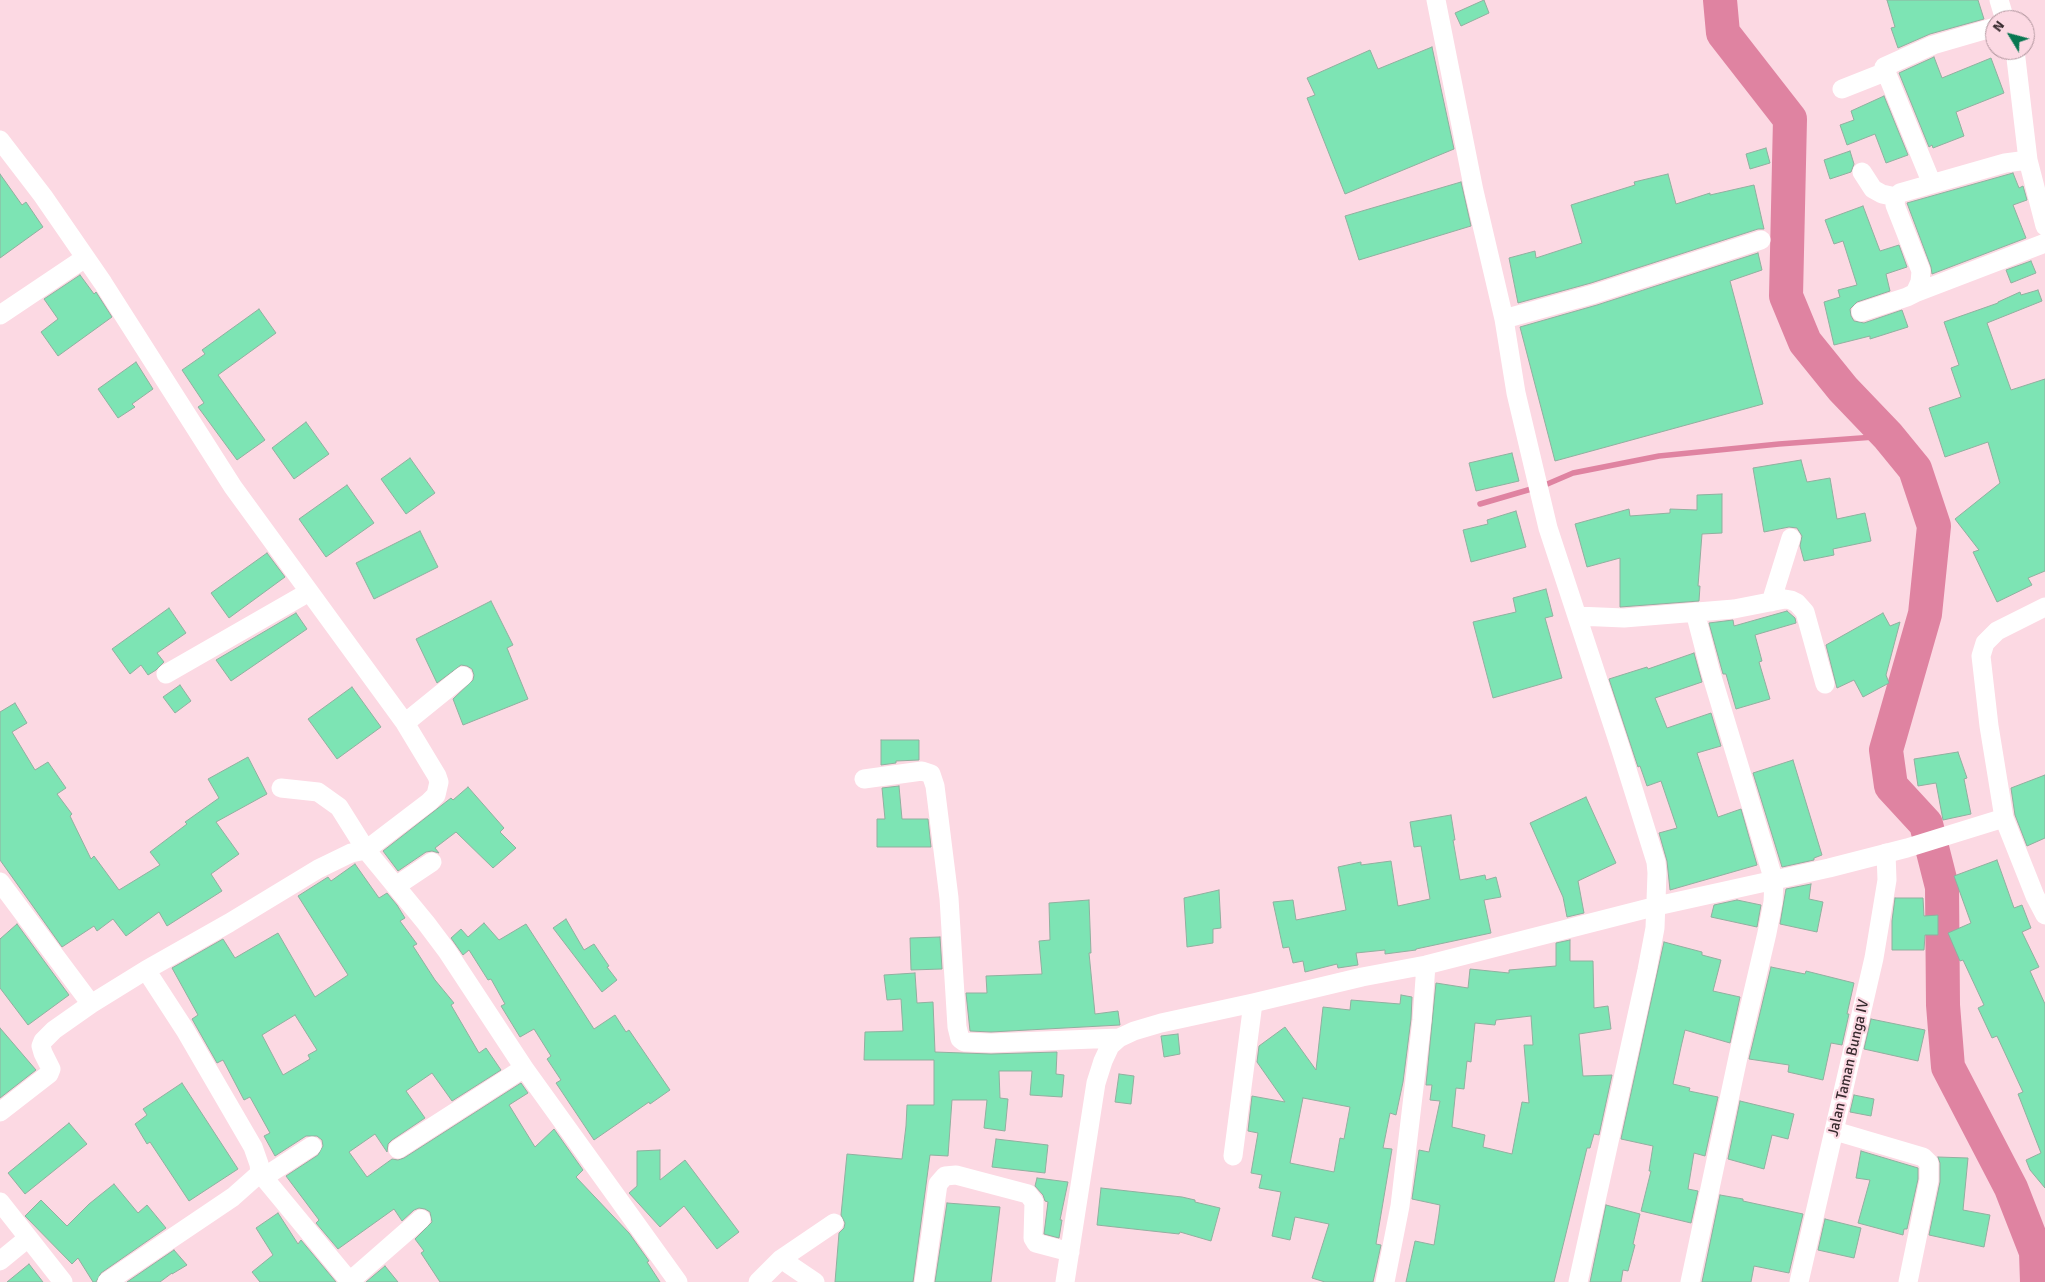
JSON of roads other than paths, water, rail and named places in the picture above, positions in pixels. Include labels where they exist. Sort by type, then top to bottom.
[{"type":"street","points":[[1442,1],[1474,191],[1504,319],[1516,393],[1548,528],[1656,862],[1658,886],[1655,928],[1578,1282]]},
{"type":"street","points":[[1932,184],[1885,72],[1886,66],[1933,45],[1985,30]]},
{"type":"street","points":[[2016,60],[2028,160],[2045,226]]},
{"type":"street","points":[[1842,89],[1885,72]]},
{"type":"street","points":[[0,140],[43,196],[153,360],[233,488],[406,723],[437,776],[438,790],[429,802],[366,850],[352,853],[318,869],[146,970],[91,1004],[54,1030],[43,1041],[43,1053],[51,1069],[49,1074],[0,1112]]},
{"type":"street","points":[[1915,293],[1920,282],[1921,271],[1896,205],[1896,197],[1900,193],[2005,163],[2028,160]]},
{"type":"street","points":[[1862,172],[1873,189],[1882,194],[1896,197]]},
{"type":"street","points":[[1504,319],[1601,292],[1761,240]]},
{"type":"street","points":[[1861,312],[2045,243]]},
{"type":"street","points":[[0,315],[84,258]]},
{"type":"street","points":[[1771,602],[1791,538]]},
{"type":"street","points":[[166,674],[309,592]]},
{"type":"street","points":[[1577,616],[1624,618],[1750,607],[1784,599],[1797,603],[1805,612],[1825,684]]},
{"type":"street","points":[[2045,607],[1997,631],[1985,643],[1981,656],[1988,718],[2004,818],[2045,915]]},
{"type":"street","points":[[1690,1282],[1740,1048],[1767,934],[1773,902],[1774,880],[1710,670],[1695,612]]},
{"type":"street","points":[[406,723],[463,676]]},
{"type":"street","points":[[864,779],[922,771],[930,774],[935,786],[949,898],[957,1027],[960,1039],[964,1042],[991,1043],[1119,1038]]},
{"type":"street","points":[[282,788],[318,792],[339,807],[366,850],[447,950],[524,1068],[678,1282]]},
{"type":"street","points":[[1065,1282],[1096,1083],[1102,1061],[1110,1046],[1119,1038],[1134,1031],[1161,1023],[1426,964],[1657,906],[1907,848],[2004,818]]},
{"type":"street","name":"Jalan Taman Bunga IV","points":[[1799,1282],[1862,1016],[1881,923],[1887,880],[1886,853]]},
{"type":"street","points":[[396,886],[432,862]]},
{"type":"street","points":[[0,882],[91,1004]]},
{"type":"street","points":[[1385,1282],[1400,1206],[1422,1020],[1426,964]]},
{"type":"street","points":[[146,970],[185,1030],[253,1147],[262,1175],[347,1278],[357,1275],[421,1219]]},
{"type":"street","points":[[1233,1156],[1253,1004]]},
{"type":"street","points":[[398,1149],[524,1068]]},
{"type":"street","points":[[1835,1131],[1923,1157],[1929,1162],[1929,1180],[1908,1282]]},
{"type":"street","points":[[107,1282],[233,1197],[262,1175],[312,1146]]},
{"type":"street","points":[[924,1282],[938,1184],[944,1176],[956,1175],[1028,1194],[1034,1202],[1033,1238],[1036,1242],[1070,1252]]},
{"type":"street","points":[[0,1202],[63,1282]]},
{"type":"street","points":[[758,1282],[781,1259],[829,1226]]},
{"type":"street","points":[[0,1261],[28,1238]]},
{"type":"street","points":[[781,1259],[815,1282]]},
{"type":"waterway","points":[[1720,0],[1723,33],[1790,119],[1786,296],[1805,342],[1843,389],[1888,436],[1915,469],[1934,526],[1925,614],[1886,750],[1891,786],[1926,824],[1942,887],[1943,1005],[1948,1067],[2011,1188],[2036,1252],[2037,1282]]},
{"type":"waterway","points":[[1480,504],[1545,485],[1573,473],[1659,456],[1779,444],[1888,436]]}]
